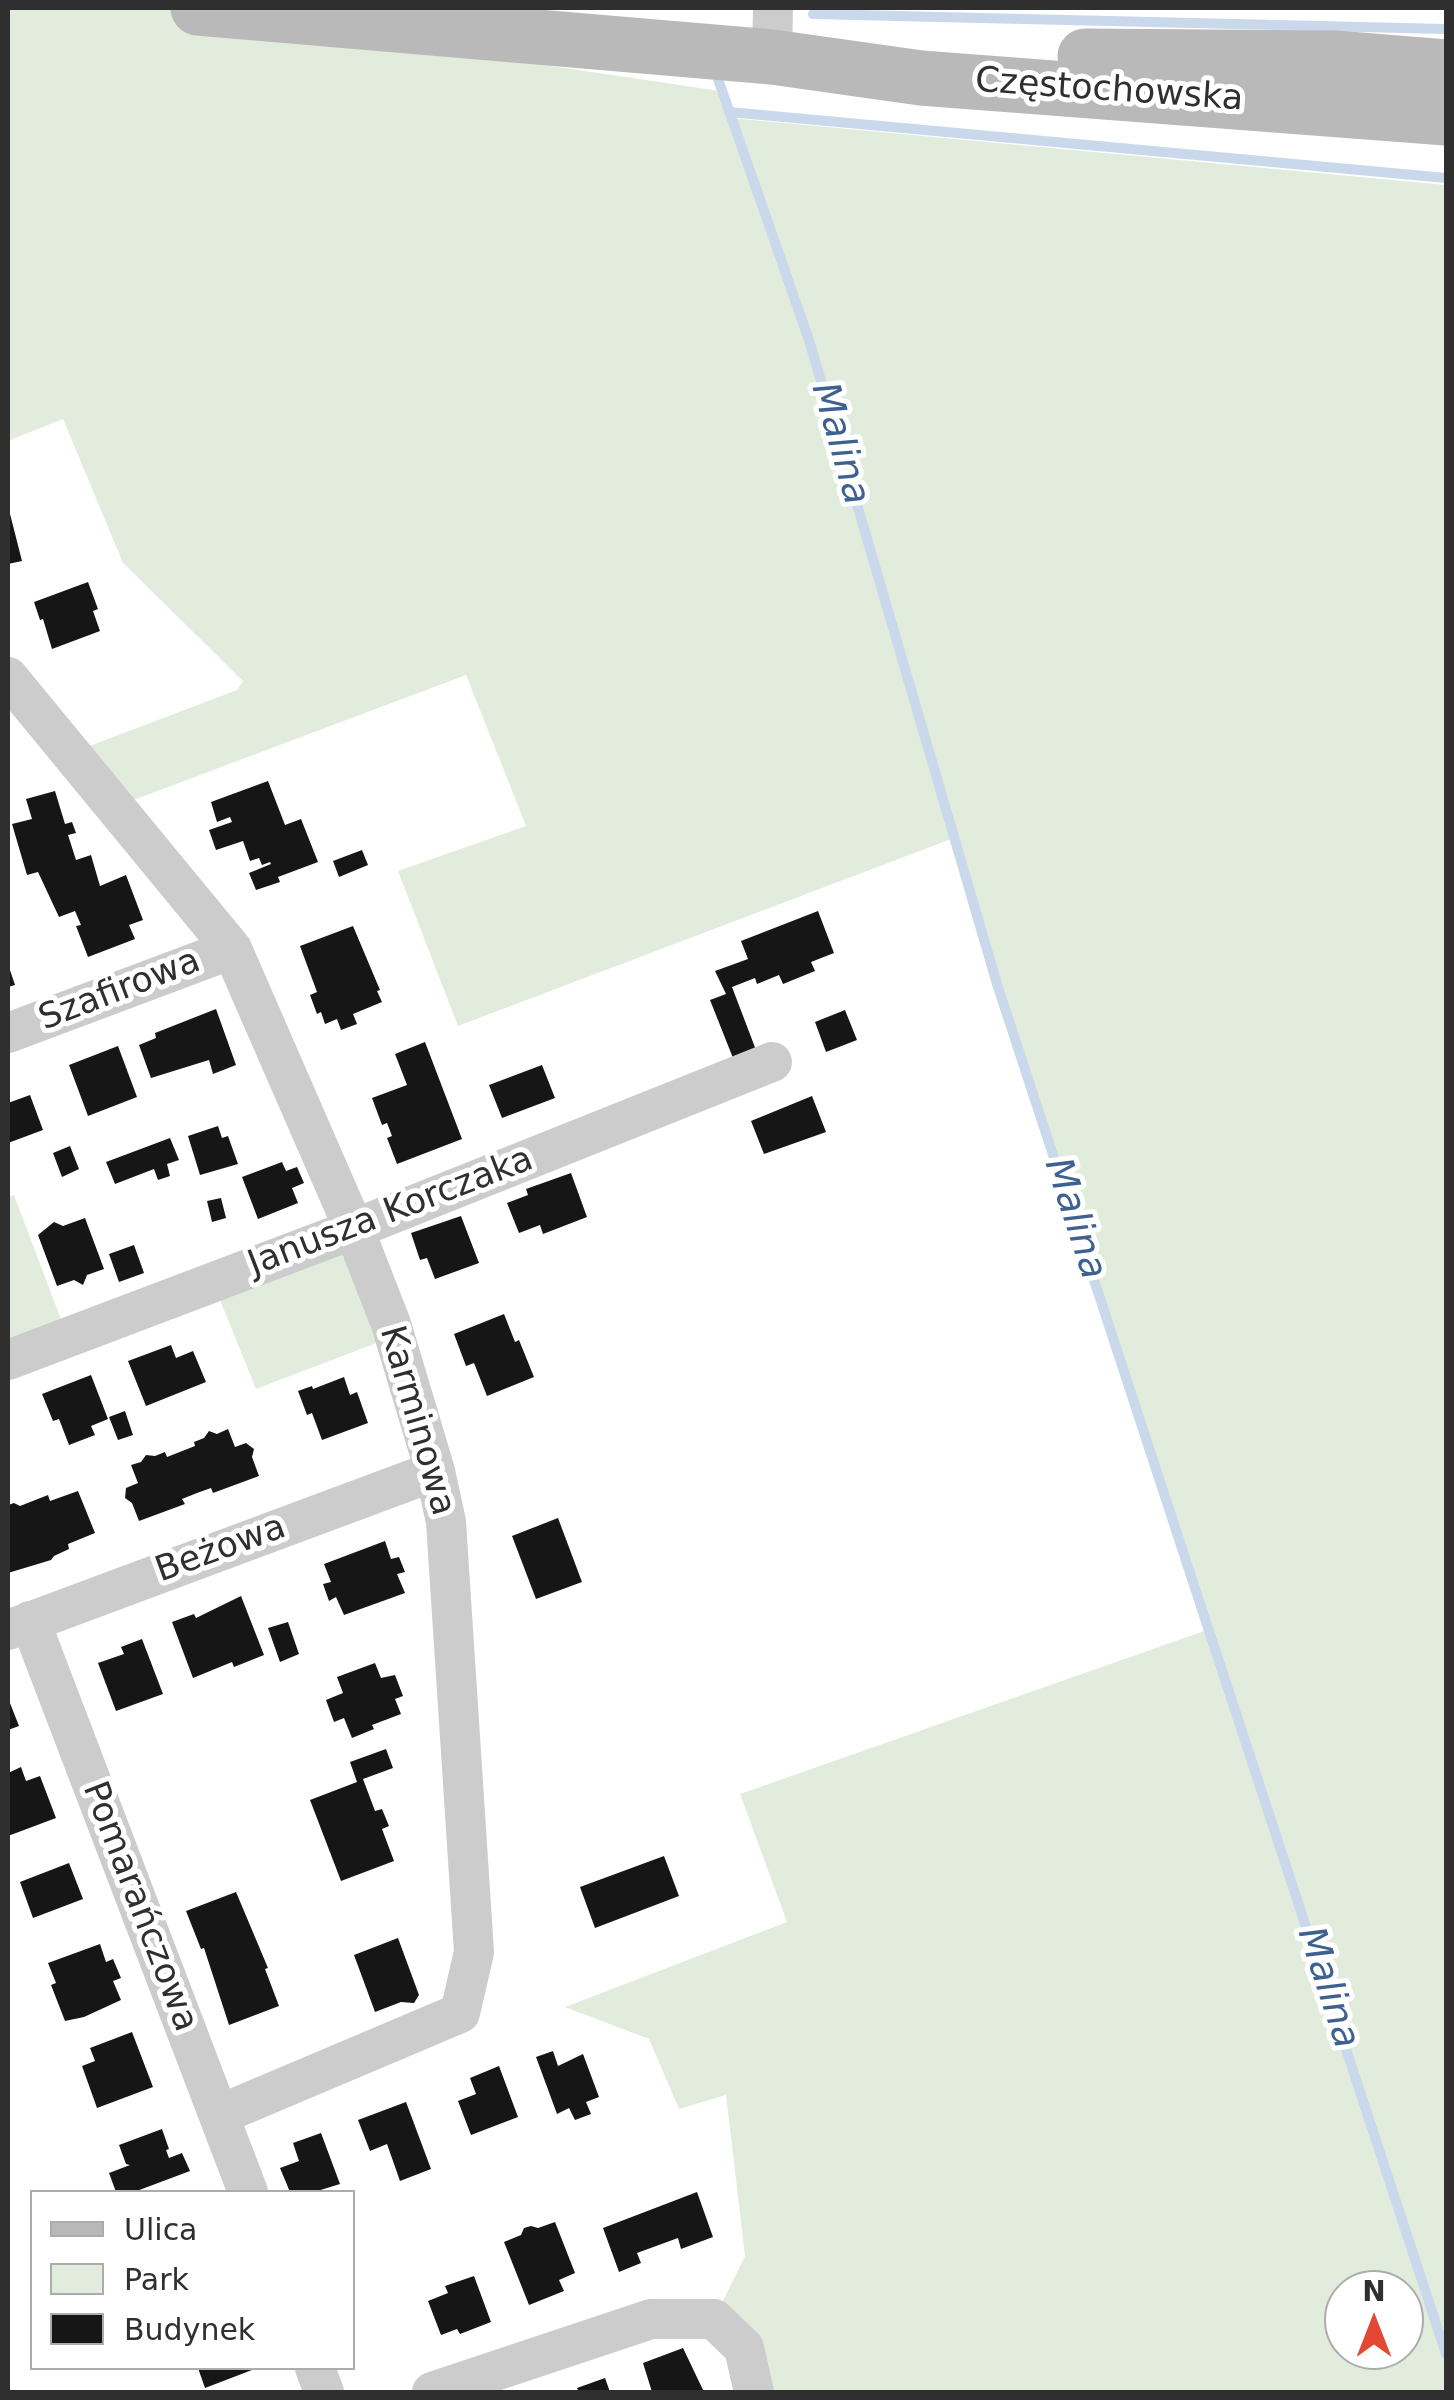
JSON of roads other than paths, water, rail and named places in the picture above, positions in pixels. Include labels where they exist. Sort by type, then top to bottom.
[{"type":"main road","name":"Częstochowska","points":[[198,8],[683,50],[773,32],[1446,66]]},
{"type":"main road","name":"Częstochowska","points":[[773,32],[921,78],[1446,118]]},
{"type":"street","name":"Karminowa","points":[[8,677],[232,949],[354,1229],[391,1324],[435,1471],[446,1522],[474,1952],[460,2013],[219,2115]]},
{"type":"street","name":"Szafirowa","points":[[8,1033],[232,949]]},
{"type":"street","name":"Janusza Korczaka","points":[[8,1360],[354,1229],[772,1062]]},
{"type":"street","name":"Beżowa","points":[[19,1625],[435,1471]]},
{"type":"street","name":"Pomarańczowa","points":[[19,1625],[247,2190]]},
{"type":"street","points":[[432,2392],[650,2319],[714,2319],[744,2348],[754,2392]]},
{"type":"waterway","points":[[813,14],[1446,29]]},
{"type":"waterway","name":"Malina","points":[[718,79],[809,340],[997,984],[1446,2354]]},
{"type":"waterway","points":[[729,112],[1446,178]]}]
